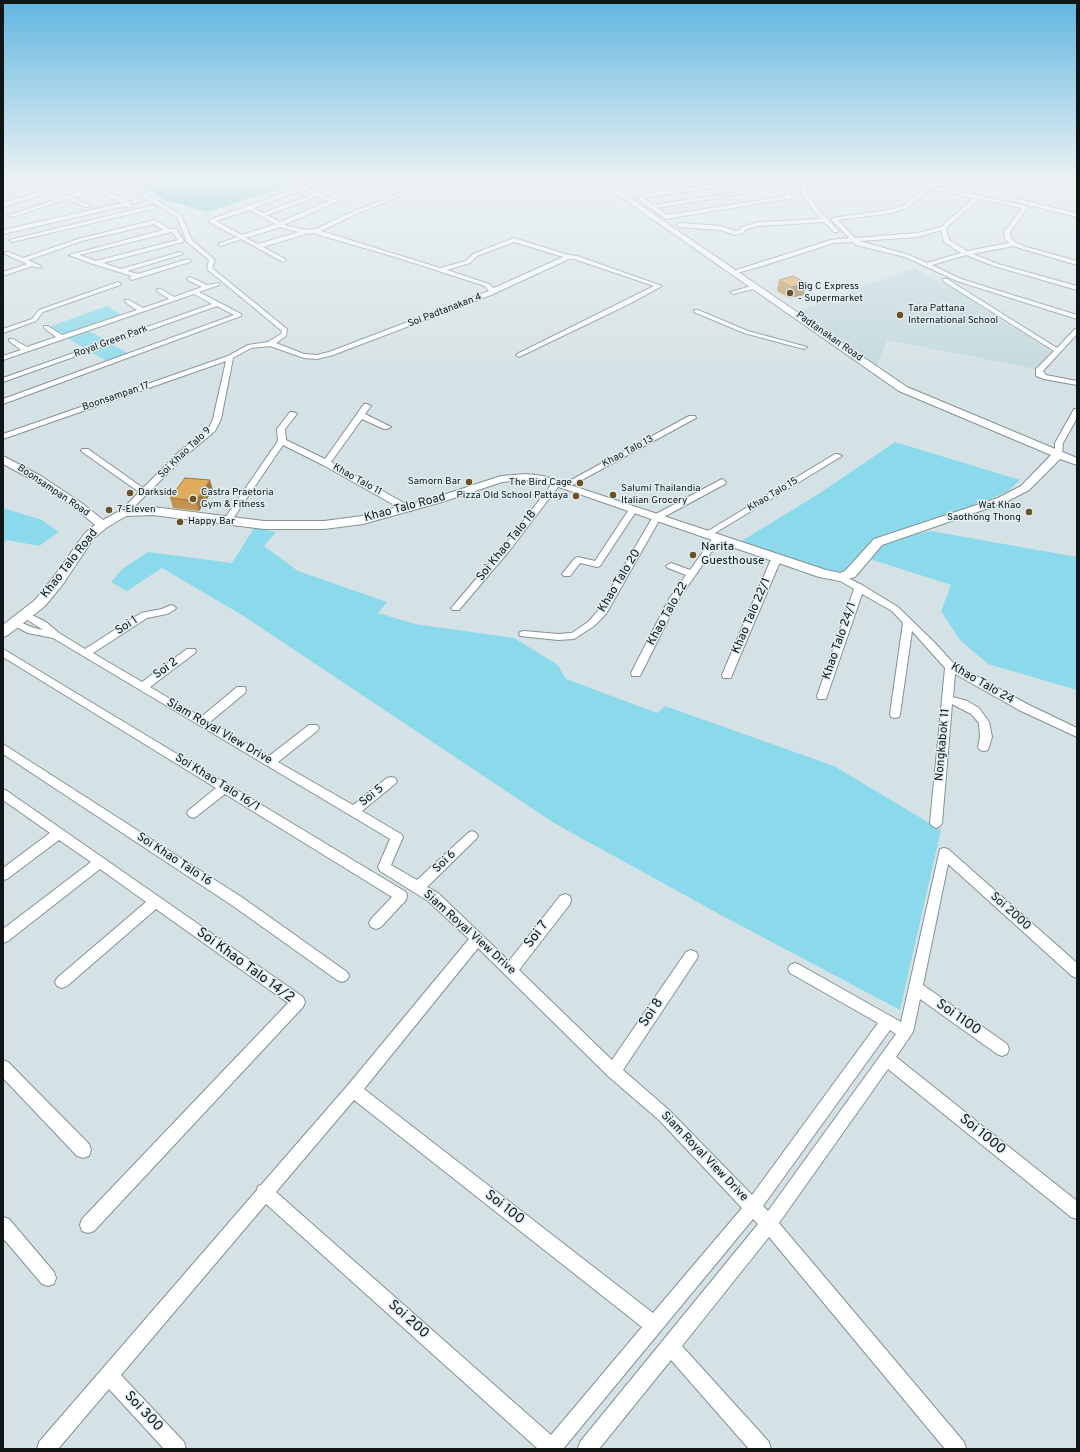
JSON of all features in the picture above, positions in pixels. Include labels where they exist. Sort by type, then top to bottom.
[{"type":"street","points":[[24,260],[58,247]]},
{"type":"street","points":[[89,247],[108,259]]},
{"type":"street","points":[[73,255],[107,247]]},
{"type":"street","points":[[144,247],[147,249]]},
{"type":"street","points":[[95,263],[156,247]]},
{"type":"street","points":[[126,281],[188,260],[171,247]]},
{"type":"street","points":[[196,247],[212,260],[209,268],[285,330],[286,332],[284,335],[270,344]]},
{"type":"street","points":[[260,247],[283,260]]},
{"type":"street","name":"Soi Padtanakan 4","points":[[230,357],[250,346],[270,344],[280,346],[290,352],[304,356],[317,357],[331,354],[489,294],[493,291],[487,285],[363,247]]},
{"type":"street","points":[[440,270],[468,262],[475,255],[496,247]]},
{"type":"street","points":[[520,355],[659,286],[576,257],[568,257],[535,247]]},
{"type":"street","name":"Padtanakan Road","points":[[697,247],[903,389],[1059,451],[1077,462]]},
{"type":"street","points":[[730,270],[757,266],[815,247]]},
{"type":"street","points":[[860,247],[899,257],[955,286],[984,307],[1058,351]]},
{"type":"street","points":[[869,247],[907,256],[959,280],[1077,317]]},
{"type":"street","points":[[956,247],[966,253],[996,265],[1077,288]]},
{"type":"street","points":[[926,265],[966,253],[999,247]]},
{"type":"street","points":[[1023,247],[1077,263]]},
{"type":"street","points":[[54,248],[95,263],[138,276]]},
{"type":"street","points":[[7,253],[39,267]]},
{"type":"street","points":[[129,254],[153,272]]},
{"type":"street","points":[[119,271],[180,254]]},
{"type":"street","points":[[3,260],[14,256]]},
{"type":"street","points":[[493,291],[568,257]]},
{"type":"street","points":[[3,274],[32,264]]},
{"type":"street","points":[[190,279],[206,288]]},
{"type":"street","points":[[3,331],[34,320],[41,311],[118,284]]},
{"type":"street","points":[[3,358],[217,284]]},
{"type":"street","points":[[159,290],[174,299]]},
{"type":"street","points":[[3,402],[239,315],[194,292]]},
{"type":"street","points":[[127,301],[142,310]]},
{"type":"street","name":"Royal Green Park","points":[[3,380],[218,304]]},
{"type":"street","points":[[696,311],[746,332],[804,347]]},
{"type":"street","points":[[46,328],[62,338]]},
{"type":"street","points":[[1077,330],[1040,371],[1039,374],[1044,377],[1077,383]]},
{"type":"street","points":[[11,340],[26,350]]},
{"type":"street","name":"Boonsampan 17","points":[[3,437],[230,357]]},
{"type":"street","name":"Soi Khao Talo 9","points":[[122,513],[181,455],[212,429],[217,419],[230,357]]},
{"type":"street","name":"Khao Talo 11","points":[[367,406],[326,463],[408,509]]},
{"type":"street","points":[[1059,451],[1059,443],[1077,411]]},
{"type":"street","points":[[227,521],[282,441],[281,429],[293,414]]},
{"type":"street","points":[[360,415],[387,427]]},
{"type":"street","name":"Khao Talo 13","points":[[560,485],[692,418]]},
{"type":"street","points":[[840,577],[850,574],[878,542],[976,510],[1002,500],[1025,488],[1059,451],[1066,446],[1077,426]]},
{"type":"street","points":[[282,441],[326,463]]},
{"type":"street","points":[[85,451],[144,492]]},
{"type":"street","name":"Khao Talo 15","points":[[712,535],[838,456]]},
{"type":"street","name":"Boonsampan Road","points":[[3,458],[37,478],[79,506],[102,525]]},
{"type":"street","name":"Khao Talo Road","points":[[3,632],[40,603],[58,581],[89,536],[102,525],[122,513],[153,511],[264,525],[324,525],[363,520],[408,509],[502,480],[526,477],[560,485],[824,574],[840,577]]},
{"type":"street","points":[[657,517],[722,482]]},
{"type":"street","name":"Soi Khao Talo 18","points":[[456,608],[560,485]]},
{"type":"street","points":[[567,574],[578,560],[597,564],[633,510]]},
{"type":"street","name":"Khao Talo 20","points":[[524,634],[558,637],[574,636],[591,624],[600,614],[657,517]]},
{"type":"street","name":"Khao Talo 22","points":[[636,673],[674,599],[712,535]]},
{"type":"street","name":"Khao Talo 22/1","points":[[728,675],[777,557]]},
{"type":"street","points":[[671,566],[690,574]]},
{"type":"street","name":"Khao Talo 24","points":[[840,577],[895,609],[950,667],[1023,707],[1077,733]]},
{"type":"street","name":"Khao Talo 24/1","points":[[822,696],[859,587]]},
{"type":"street","name":"Soi 1","points":[[86,653],[144,615],[164,612],[171,608]]},
{"type":"street","points":[[25,615],[42,624],[55,635]]},
{"type":"street","points":[[895,714],[908,622]]},
{"type":"street","points":[[15,623],[32,631],[55,635]]},
{"type":"street","name":"Siam Royal View Drive","points":[[55,635],[397,836],[384,867],[432,897],[478,939],[613,1070],[664,1115],[769,1224],[956,1449]]},
{"type":"street","name":"Soi 2","points":[[142,687],[191,651]]},
{"type":"street","name":"Soi Khao Talo 16/1","points":[[3,652],[401,896],[376,923]]},
{"type":"street","name":"Nongkabok 11","points":[[936,823],[950,667]]},
{"type":"street","points":[[202,722],[241,690]]},
{"type":"street","points":[[947,699],[963,704],[975,711],[984,722],[986,737],[984,747]]},
{"type":"street","points":[[270,762],[313,728]]},
{"type":"street","name":"Soi Khao Talo 16","points":[[3,748],[238,902],[342,976]]},
{"type":"street","name":"Soi 5","points":[[354,811],[391,781]]},
{"type":"street","points":[[193,813],[224,788]]},
{"type":"street","name":"Soi Khao Talo 14/2","points":[[3,794],[100,864],[298,1002],[88,1225]]},
{"type":"street","points":[[3,874],[58,834]]},
{"type":"street","name":"Soi 6","points":[[418,888],[472,836]]},
{"type":"street","name":"Soi 2000","points":[[915,987],[944,852],[1077,972]]},
{"type":"street","points":[[3,937],[100,864]]},
{"type":"street","name":"Soi 7","points":[[510,970],[565,900]]},
{"type":"street","points":[[62,982],[155,902]]},
{"type":"street","points":[[46,1449],[352,1090],[478,939]]},
{"type":"street","name":"Soi 8","points":[[613,1070],[691,956]]},
{"type":"street","points":[[795,969],[906,1032]]},
{"type":"street","points":[[587,1449],[769,1224],[887,1059],[906,1032],[915,987]]},
{"type":"street","name":"Soi 1100","points":[[915,987],[1002,1049]]},
{"type":"street","points":[[551,1449],[753,1207],[888,1021]]},
{"type":"street","name":"Soi 1000","points":[[887,1059],[1077,1212]]},
{"type":"street","points":[[3,1067],[83,1150]]},
{"type":"street","name":"Soi 100","points":[[352,1090],[655,1326]]},
{"type":"street","name":"Soi 200","points":[[264,1192],[551,1449]]},
{"type":"street","points":[[3,1225],[48,1278]]},
{"type":"street","points":[[671,1347],[762,1449]]},
{"type":"street","name":"Soi 300","points":[[109,1376],[177,1449]]},
{"type":"shaded area","name":"Tara Pattana International School","points":[[914,268],[952,288],[1052,352],[1036,369],[887,340],[877,366],[799,311]]},
{"type":"shaded area","points":[[107,306],[123,316],[86,329],[129,354],[108,362],[49,327]]},
{"type":"shaded area","points":[[895,442],[1020,480],[1008,491],[987,501],[927,524],[882,535],[870,543],[851,565],[843,571],[834,572],[815,567],[740,542],[820,493]]},
{"type":"shaded area","points":[[3,508],[42,520],[59,532],[39,546],[7,540],[3,543]]},
{"type":"shaded area","points":[[254,528],[276,532],[264,546],[298,571],[387,602],[378,613],[415,624],[514,638],[558,665],[566,679],[657,713],[665,706],[834,766],[941,830],[900,1010],[719,914],[554,823],[242,615],[162,568],[127,591],[111,582],[122,569],[148,552],[232,563]]},
{"type":"shaded area","points":[[931,531],[1077,557],[1077,690],[988,664],[959,639],[941,611],[951,585],[870,559],[884,544],[910,535]]},
{"type":"building","points":[[793,276],[806,283],[791,287],[779,280]]},
{"type":"building","points":[[185,478],[210,480],[196,501],[170,498]]},
{"type":"place","name":"Big C Express - Supermarket","points":[[790,293]]},
{"type":"place","name":"Tara Pattana International School","points":[[900,315]]},
{"type":"place","name":"Samorn Bar","points":[[469,482]]},
{"type":"place","name":"The Bird Cage","points":[[580,483]]},
{"type":"place","name":"Darkside","points":[[130,493]]},
{"type":"place","name":"Salumi Thailandia Italian Grocery","points":[[613,495]]},
{"type":"place","name":"Pizza Old School Pattaya","points":[[576,496]]},
{"type":"place","name":"Castra Praetoria Gym & Fitness","points":[[193,499]]},
{"type":"place","name":"7-Eleven","points":[[109,510]]},
{"type":"place","name":"Wat Khao Saothong Thong","points":[[1029,512]]},
{"type":"place","name":"Happy Bar","points":[[180,522]]},
{"type":"place","name":"Narita Guesthouse","points":[[693,555]]}]
